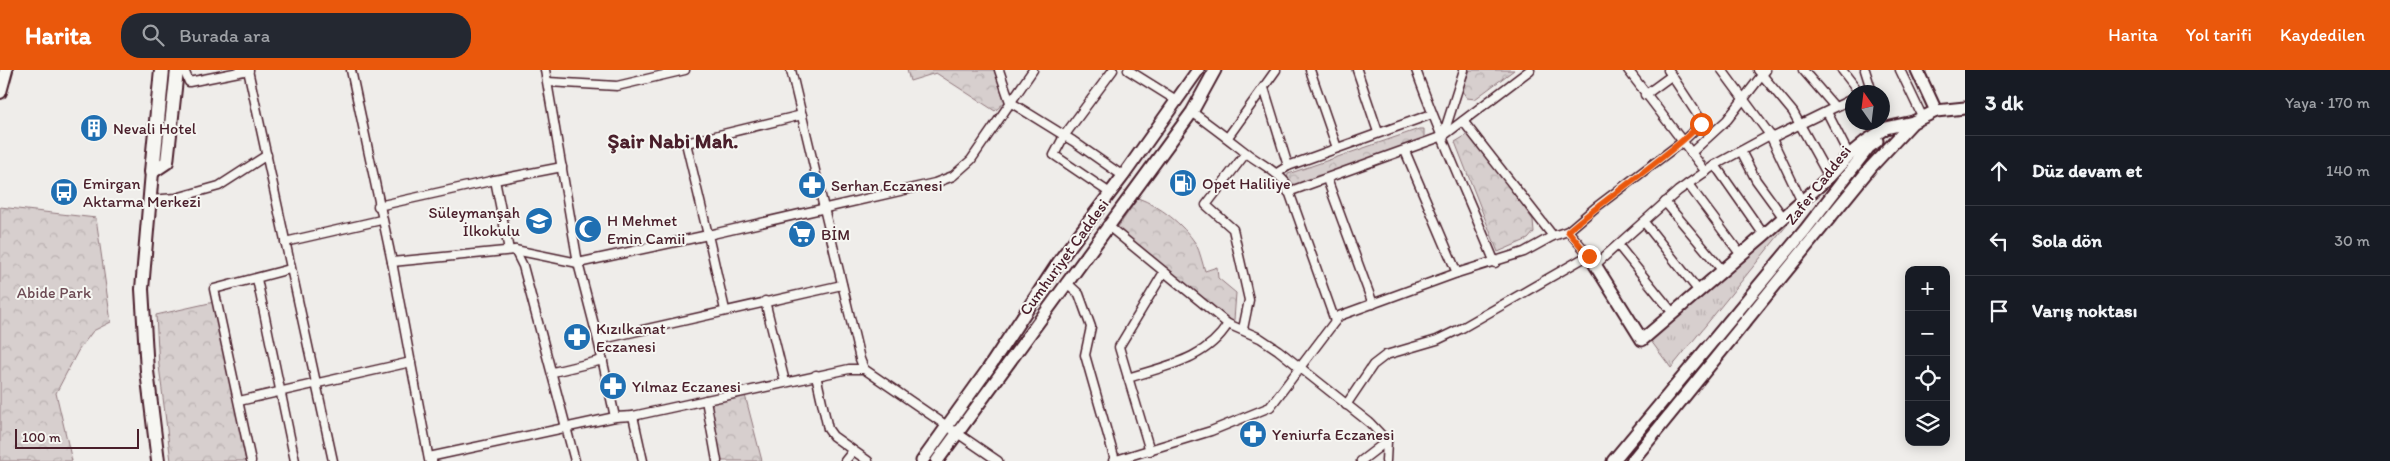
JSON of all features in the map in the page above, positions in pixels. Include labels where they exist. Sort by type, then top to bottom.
[{"type":"highway","points":[[152,172],[162,70]]},
{"type":"main road","points":[[0,92],[6,70]]},
{"type":"main road","points":[[158,461],[147,371],[142,289],[152,172],[167,162],[177,70]]},
{"type":"main road","name":"Cumhuriyet Caddesi","points":[[922,461],[948,427],[1062,257],[1123,176],[1198,70]]},
{"type":"main road","name":"Cumhuriyet Caddesi","points":[[937,461],[1107,225],[1192,112],[1215,70]]},
{"type":"main road","points":[[1917,70],[1936,111]]},
{"type":"main road","points":[[1890,125],[1918,119],[1936,111],[1965,108]]},
{"type":"main road","name":"Zafer Caddesi","points":[[1613,461],[1799,237],[1869,147],[1888,132],[1918,119]]},
{"type":"main road","name":"Zafer Caddesi","points":[[1632,461],[1871,167],[1918,119]]},
{"type":"main road","points":[[1592,260],[1642,340],[1829,177],[1875,130]]},
{"type":"street","points":[[184,70],[189,82],[248,70],[333,461]]},
{"type":"street","points":[[350,70],[381,220],[392,262],[430,460],[567,427],[615,417],[633,416],[816,375],[849,369],[864,369]]},
{"type":"street","points":[[545,70],[578,263],[615,417]]},
{"type":"street","points":[[548,82],[617,86],[685,70]]},
{"type":"street","points":[[791,70],[860,359],[864,369],[998,461]]},
{"type":"street","points":[[999,70],[1010,102],[1123,176]]},
{"type":"street","points":[[392,262],[512,250],[578,263],[935,183],[953,176],[971,160],[1033,70]]},
{"type":"street","points":[[1110,193],[1054,154],[1064,136],[1113,70]]},
{"type":"street","points":[[1128,70],[1176,100]]},
{"type":"street","points":[[1228,137],[1276,70]]},
{"type":"street","points":[[1310,70],[1337,148]]},
{"type":"street","points":[[1358,70],[1378,132]]},
{"type":"street","points":[[1416,70],[1432,114],[1496,263]]},
{"type":"street","points":[[1443,136],[1464,70]]},
{"type":"street","points":[[1288,192],[1443,136],[1530,70]]},
{"type":"street","points":[[1628,70],[1645,95],[1706,172]]},
{"type":"street","points":[[1722,70],[1770,135],[1801,200]]},
{"type":"street","points":[[1803,70],[1831,110],[1849,155]]},
{"type":"street","points":[[1842,70],[1854,85]]},
{"type":"street","points":[[1865,70],[1870,85]]},
{"type":"street","points":[[1900,70],[1918,119]]},
{"type":"street","points":[[1691,153],[1727,120],[1744,101],[1762,72],[1801,125],[1829,177]]},
{"type":"street","points":[[1066,282],[1079,294],[1091,327],[1085,355],[1114,461],[1150,451],[1239,422],[1270,407],[1301,369],[1339,316],[1457,273],[1496,263],[1524,252],[1553,236],[1568,231],[1595,208],[1682,142],[1701,124],[1701,120],[1670,73],[1645,95]]},
{"type":"street","points":[[1264,88],[1288,166]]},
{"type":"street","points":[[1346,405],[1373,365],[1386,355],[1437,340],[1592,260],[1618,245],[1665,202],[1715,165],[1770,135],[1774,137],[1845,103]]},
{"type":"street","points":[[1192,112],[1277,173],[1286,183],[1335,321]]},
{"type":"street","points":[[1277,173],[1288,166],[1432,114]]},
{"type":"street","points":[[725,310],[686,143],[802,115]]},
{"type":"street","points":[[1463,121],[1553,236]]},
{"type":"street","points":[[1405,151],[1457,273]]},
{"type":"street","points":[[1741,151],[1756,180],[1783,218]]},
{"type":"street","points":[[1242,329],[1249,300],[1233,229],[1206,204],[1246,152]]},
{"type":"street","points":[[149,200],[176,198],[219,186],[267,155]]},
{"type":"street","points":[[1715,165],[1764,235]]},
{"type":"street","points":[[378,206],[562,167]]},
{"type":"street","points":[[1327,179],[1373,304]]},
{"type":"street","points":[[496,180],[512,250],[523,266],[553,372],[575,461]]},
{"type":"street","points":[[1688,184],[1741,255]]},
{"type":"street","points":[[1665,202],[1723,270]]},
{"type":"street","points":[[285,242],[381,220]]},
{"type":"street","points":[[1644,222],[1698,290]]},
{"type":"street","points":[[1107,225],[1228,324],[1260,338],[1370,423],[1387,441],[1386,461]]},
{"type":"street","points":[[1568,231],[1592,260]]},
{"type":"street","points":[[1618,245],[1673,313]]},
{"type":"street","points":[[251,461],[214,290],[290,269]]},
{"type":"street","points":[[1150,451],[1119,347],[1164,272]]},
{"type":"street","points":[[257,279],[295,461]]},
{"type":"street","points":[[598,340],[842,285]]},
{"type":"street","points":[[765,301],[785,382]]},
{"type":"street","points":[[1128,378],[1202,352],[1221,337],[1228,324]]},
{"type":"street","points":[[553,372],[602,360]]},
{"type":"street","points":[[239,401],[411,362]]},
{"type":"street","points":[[816,375],[828,429],[833,436],[868,461]]},
{"type":"street","points":[[706,400],[717,461]]},
{"type":"street","points":[[633,416],[643,461]]},
{"type":"street","points":[[1361,461],[1387,441]]},
{"type":"street","points":[[845,461],[853,451]]},
{"type":"green space","points":[[907,70],[998,70],[1007,100],[995,111],[936,73],[910,81]]},
{"type":"green space","points":[[1470,70],[1514,70],[1475,99],[1467,98],[1462,91]]},
{"type":"green space","points":[[1419,129],[1424,129],[1424,139],[1296,186],[1287,179],[1288,174]]},
{"type":"green space","points":[[1470,133],[1533,220],[1534,232],[1528,239],[1498,252],[1455,142]]},
{"type":"green space","points":[[1138,198],[1163,211],[1185,230],[1196,244],[1205,271],[1217,267],[1218,278],[1236,293],[1234,320],[1229,323],[1116,230]]},
{"type":"green space","name":"Abide Park","points":[[0,207],[96,218],[111,322],[93,331],[78,351],[56,393],[72,461],[0,461]]},
{"type":"green space","points":[[1800,209],[1671,368],[1651,341]]},
{"type":"green space","points":[[214,302],[246,461],[171,461],[159,366],[156,315]]},
{"type":"green space","points":[[745,395],[762,461],[720,461],[711,403]]},
{"type":"place","name":"Nevali Hotel","points":[[94,128]]},
{"type":"place","name":"Opet Haliliye","points":[[1183,183]]},
{"type":"place","name":"Serhan Eczanesi","points":[[812,185]]},
{"type":"place","name":"Emirgan Aktarma Merkezi","points":[[64,192]]},
{"type":"place","name":"Süleymanşah İlkokulu","points":[[539,221]]},
{"type":"place","name":"H Mehmet Emin Camii","points":[[588,229]]},
{"type":"place","name":"BİM","points":[[802,234]]},
{"type":"place","name":"Kızılkanat Eczanesi","points":[[577,337]]},
{"type":"place","name":"Yılmaz Eczanesi","points":[[613,386]]},
{"type":"place","name":"Yeniurfa Eczanesi","points":[[1253,434]]},
{"type":"district","name":"Şair Nabi Mah.","points":[[673,140]]},
{"type":"route","points":[[1589,256],[1568,231],[1595,208],[1682,142],[1701,124]]}]
